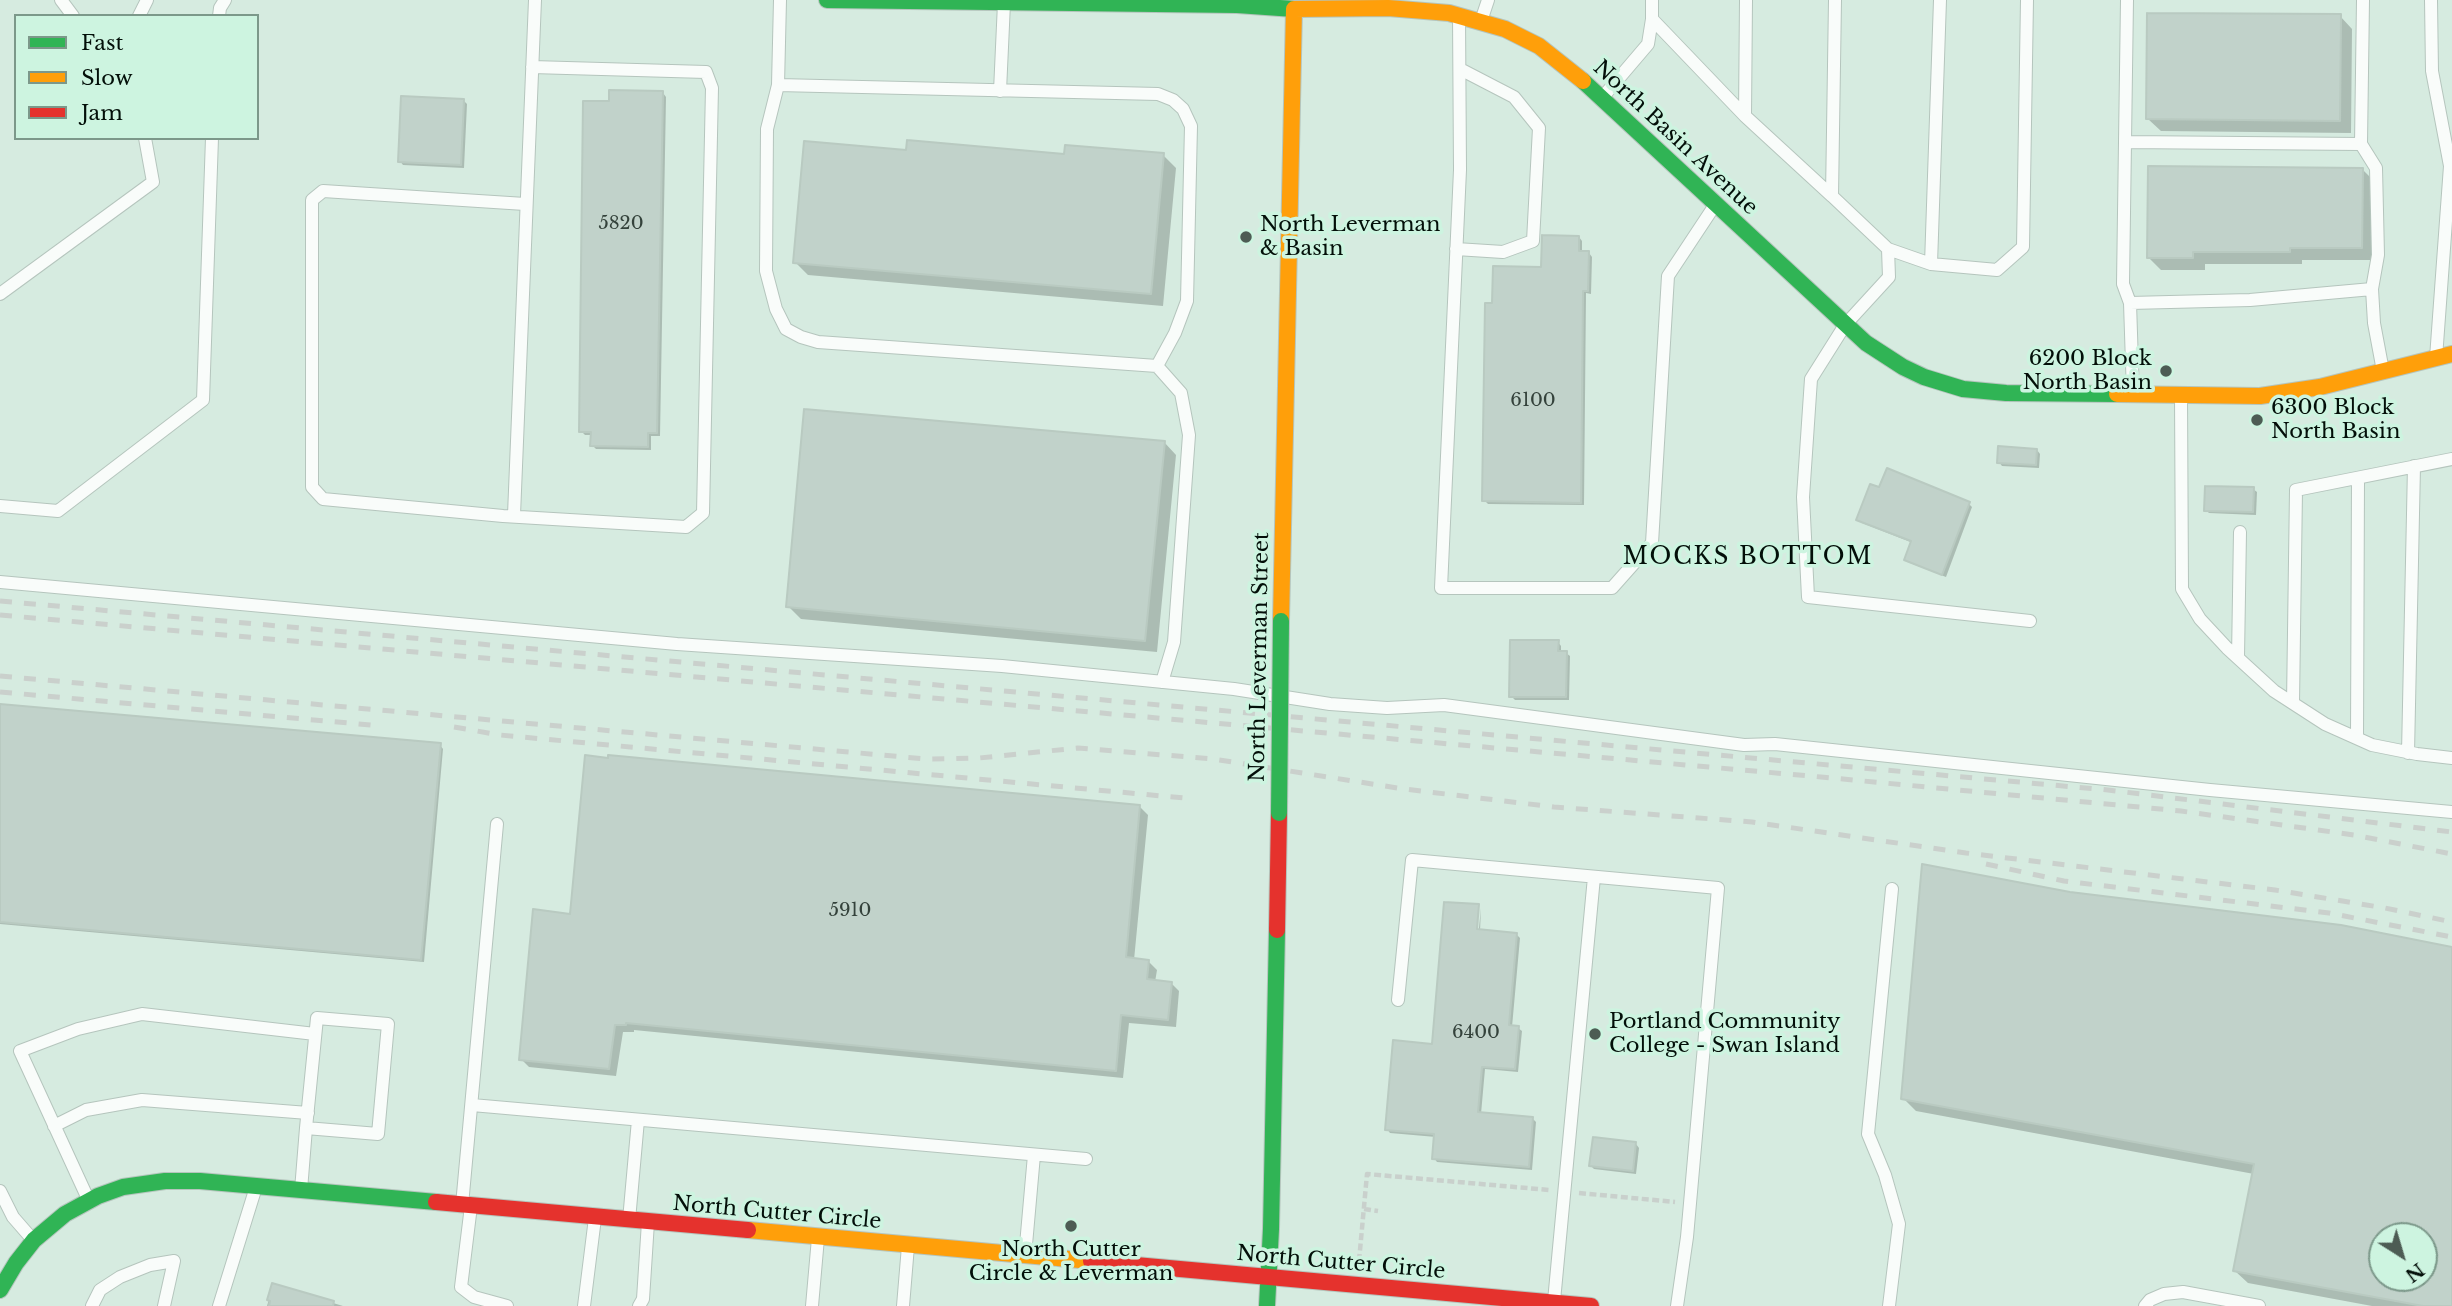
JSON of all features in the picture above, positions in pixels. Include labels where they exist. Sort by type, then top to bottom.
[{"type":"street","name":"North Basin Avenue","points":[[827,0],[1296,4],[1388,8],[1481,21],[1524,38],[1555,56],[1845,325],[1875,349],[1924,377],[1964,389],[2006,393],[2280,394],[2320,387],[2452,354]]},
{"type":"street","name":"North Leverman Street","points":[[1266,1306],[1269,1279],[1296,4]]},
{"type":"street","name":"North Cutter Circle","points":[[0,1290],[34,1240],[65,1214],[123,1187],[165,1181],[200,1181],[1591,1306]]},
{"type":"lane","points":[[61,0],[72,14]]},
{"type":"lane","points":[[514,515],[535,0]]},
{"type":"lane","points":[[780,0],[778,85],[767,129],[766,271],[776,309],[786,329],[818,342],[1157,366],[1181,393],[1189,435],[1174,642],[1163,682]]},
{"type":"lane","points":[[1481,21],[1488,0]]},
{"type":"lane","points":[[1602,99],[1648,44],[1652,0]]},
{"type":"lane","points":[[1745,116],[1746,0]]},
{"type":"lane","points":[[1832,196],[1835,0]]},
{"type":"lane","points":[[1931,264],[1940,0]]},
{"type":"lane","points":[[1652,19],[1745,116],[1888,249],[1931,264],[1997,270],[2024,247],[2027,0]]},
{"type":"lane","points":[[2127,0],[2123,284],[2130,303],[2133,395]]},
{"type":"lane","points":[[2363,0],[2361,144],[2376,167],[2378,255],[2372,289],[2374,323],[2383,371]]},
{"type":"lane","points":[[2431,0],[2432,71],[2451,166],[2436,358]]},
{"type":"lane","points":[[1000,90],[1004,2]]},
{"type":"lane","points":[[1459,16],[1460,170],[1441,588],[1612,587],[1652,543],[1668,276],[1716,204]]},
{"type":"lane","points":[[525,204],[323,191],[312,200],[312,487],[323,499],[503,516],[686,527],[703,513],[712,88],[706,72],[532,67]]},
{"type":"lane","points":[[1457,249],[1503,252],[1533,241],[1539,128],[1514,97],[1460,69]]},
{"type":"lane","points":[[778,85],[1158,94],[1173,100],[1188,117],[1191,126],[1187,301],[1183,316],[1157,366]]},
{"type":"lane","points":[[0,294],[153,182],[145,140]]},
{"type":"lane","points":[[0,506],[58,511],[203,400],[212,140]]},
{"type":"lane","points":[[2125,142],[2361,144]]},
{"type":"lane","points":[[1888,249],[1889,277],[1845,325],[1811,379],[1803,497],[1808,597],[2030,621]]},
{"type":"lane","points":[[2130,303],[2250,300],[2372,289]]},
{"type":"lane","points":[[2181,395],[2182,589],[2200,619],[2274,691],[2325,724],[2372,745],[2408,753],[2452,758]]},
{"type":"lane","points":[[2293,703],[2296,490],[2452,459]]},
{"type":"lane","points":[[2408,753],[2414,467]]},
{"type":"lane","points":[[2357,738],[2358,478]]},
{"type":"lane","points":[[2238,657],[2240,532]]},
{"type":"lane","points":[[0,582],[677,644],[1002,666],[1234,689],[1330,704],[1387,708],[1444,705],[1744,745],[1775,744],[2210,790],[2452,812]]},
{"type":"lane","points":[[497,824],[471,1105],[461,1287],[474,1297],[507,1306]]},
{"type":"lane","points":[[1398,1000],[1412,860],[1718,888],[1690,1203],[1677,1306]]},
{"type":"lane","points":[[1554,1303],[1594,877]]},
{"type":"lane","points":[[1889,1306],[1899,1224],[1885,1175],[1868,1134],[1892,888]]},
{"type":"lane","points":[[89,1201],[20,1051],[78,1029],[142,1014],[315,1034]]},
{"type":"lane","points":[[301,1190],[306,1128],[317,1018],[388,1024],[378,1134],[306,1128]]},
{"type":"lane","points":[[54,1126],[86,1110],[142,1100],[308,1113]]},
{"type":"lane","points":[[471,1105],[1086,1159]]},
{"type":"lane","points":[[629,1220],[638,1120]]},
{"type":"lane","points":[[1025,1256],[1034,1155]]},
{"type":"lane","points":[[219,1306],[256,1186]]},
{"type":"lane","points":[[0,1191],[13,1217],[34,1240]]},
{"type":"lane","points":[[584,1306],[595,1217]]},
{"type":"lane","points":[[639,1306],[643,1299],[648,1222]]},
{"type":"lane","points":[[811,1306],[818,1238]]},
{"type":"lane","points":[[903,1306],[908,1246]]},
{"type":"lane","points":[[92,1306],[100,1290],[120,1277],[150,1265],[174,1261],[164,1306]]},
{"type":"lane","points":[[2145,1306],[2150,1300],[2164,1294],[2183,1292],[2259,1306]]},
{"type":"path","points":[[1356,1286],[1367,1174],[1690,1203]]},
{"type":"path","points":[[1364,1209],[1378,1210]]},
{"type":"building","points":[[2147,13],[2341,14],[2340,121],[2146,119]]},
{"type":"building","points":[[609,90],[663,91],[657,433],[648,433],[648,447],[590,446],[591,432],[579,432],[583,101],[609,101]]},
{"type":"building","points":[[401,96],[464,99],[461,165],[398,162]]},
{"type":"building","points":[[907,140],[1064,154],[1065,145],[1164,153],[1151,294],[793,263],[804,141],[906,150]]},
{"type":"building","points":[[2148,166],[2363,168],[2362,248],[2290,248],[2290,252],[2193,252],[2193,258],[2147,258]]},
{"type":"building","points":[[1542,235],[1579,236],[1579,251],[1589,251],[1588,291],[1583,291],[1581,503],[1482,501],[1485,303],[1492,303],[1493,266],[1541,267]]},
{"type":"building","points":[[804,409],[1165,441],[1145,641],[786,607]]},
{"type":"building","points":[[1998,446],[2037,449],[2036,465],[1997,463]]},
{"type":"building","points":[[1887,468],[1970,502],[1942,575],[1904,560],[1911,541],[1856,520],[1870,484],[1879,487]]},
{"type":"building","points":[[2205,486],[2254,487],[2253,512],[2204,511]]},
{"type":"building","points":[[1510,640],[1559,640],[1558,651],[1567,651],[1566,697],[1509,697]]},
{"type":"building","points":[[0,704],[441,743],[421,960],[0,922]]},
{"type":"building","points":[[585,755],[1140,805],[1126,957],[1149,960],[1147,979],[1172,982],[1168,1020],[1121,1015],[1116,1071],[626,1023],[615,1025],[609,1069],[519,1060],[533,909],[570,914]]},
{"type":"building","points":[[1922,864],[2070,892],[2341,925],[2452,947],[2452,1306],[2423,1306],[2233,1271],[2254,1164],[1901,1099]]},
{"type":"building","points":[[1444,902],[1479,904],[1477,929],[1517,933],[1509,1025],[1519,1026],[1515,1069],[1482,1067],[1478,1112],[1533,1117],[1529,1167],[1432,1159],[1434,1134],[1385,1130],[1393,1040],[1432,1044]]},
{"type":"building","points":[[1593,1137],[1636,1142],[1633,1171],[1589,1166]]},
{"type":"building","points":[[272,1283],[334,1301],[333,1306],[269,1306],[270,1301],[267,1300]]},
{"type":"railway","points":[[0,601],[2108,790],[2452,832]]},
{"type":"railway","points":[[0,615],[2181,811],[2354,835],[2452,854]]},
{"type":"railway","points":[[0,676],[926,759],[979,758],[1078,748],[1213,759],[1404,789],[1554,807],[1752,822],[1966,853],[2275,890],[2452,922]]},
{"type":"railway","points":[[0,692],[382,726]]},
{"type":"railway","points":[[454,727],[500,735],[1184,798]]},
{"type":"railway","points":[[1986,864],[2064,881],[2329,913],[2452,937]]},
{"type":"traffic: fast","points":[[827,0],[1237,5],[1294,9]]},
{"type":"traffic: fast","points":[[1583,81],[1866,343],[1903,367],[1924,377],[1963,389],[2006,393],[2117,394]]},
{"type":"traffic: fast","points":[[1279,813],[1281,621]]},
{"type":"traffic: fast","points":[[1267,1306],[1277,930]]},
{"type":"traffic: fast","points":[[0,1290],[34,1240],[65,1214],[98,1196],[123,1187],[165,1181],[200,1181],[436,1202]]},
{"type":"traffic: slow","points":[[1294,9],[1388,8],[1449,13],[1505,29],[1539,46],[1583,81]]},
{"type":"traffic: slow","points":[[1281,621],[1294,9]]},
{"type":"traffic: slow","points":[[2117,394],[2260,396],[2320,387],[2452,354]]},
{"type":"traffic: slow","points":[[748,1230],[1091,1261]]},
{"type":"traffic: jam","points":[[1277,930],[1279,813]]},
{"type":"traffic: jam","points":[[436,1202],[748,1230]]},
{"type":"traffic: jam","points":[[1091,1261],[1591,1306]]},
{"type":"place","name":"North Leverman & Basin","points":[[1246,237]]},
{"type":"place","name":"6200 Block North Basin","points":[[2166,371]]},
{"type":"place","name":"6300 Block North Basin","points":[[2257,420]]},
{"type":"place","name":"Portland Community College - Swan Island","points":[[1595,1034]]},
{"type":"place","name":"North Cutter Circle & Leverman","points":[[1071,1226]]},
{"type":"district","name":"MOCKS BOTTOM","points":[[1748,558]]}]
